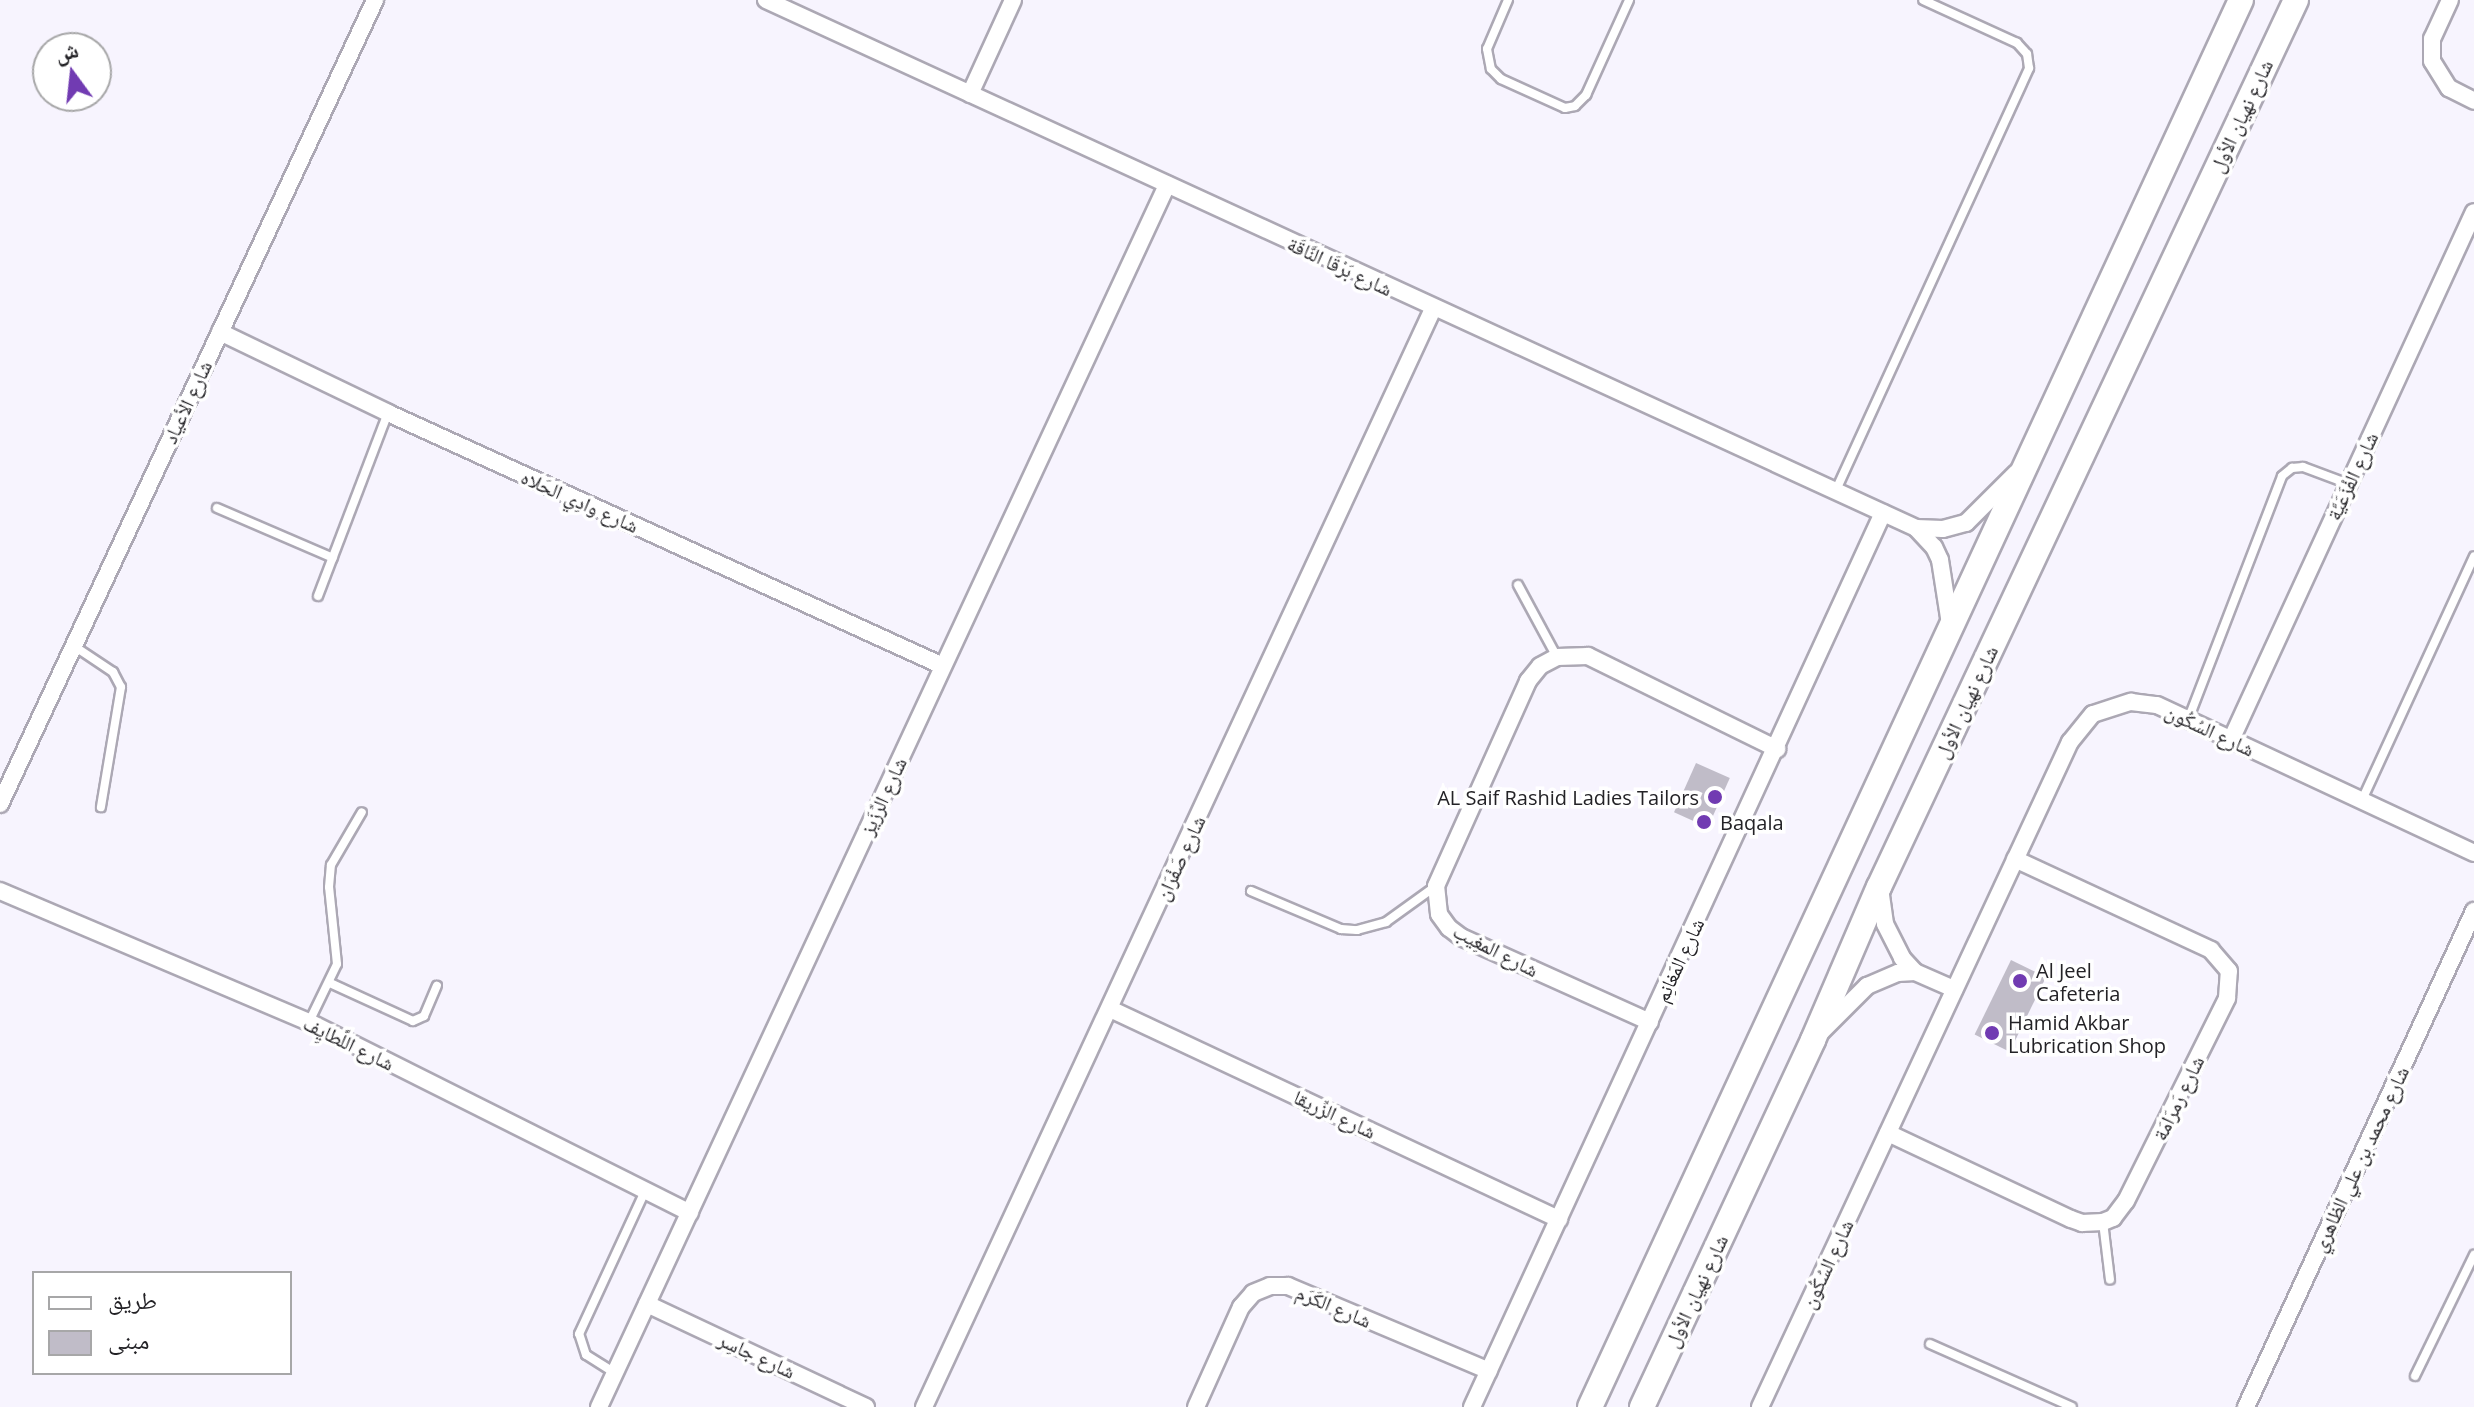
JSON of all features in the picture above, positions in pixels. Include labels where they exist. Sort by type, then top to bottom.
[{"type":"main road","points":[[1590,1407],[2241,0]]},
{"type":"main road","name":"شارع نهيان الأول","points":[[1642,1407],[1813,1040],[1879,887],[2296,0]]},
{"type":"street","name":"شارع الأعياد","points":[[0,804],[375,0]]},
{"type":"street","name":"شارع بَرْقَا النَّاقَة","points":[[766,0],[1433,309],[1916,528],[1934,547],[1940,560],[1950,629]]},
{"type":"street","points":[[970,94],[1013,0]]},
{"type":"street","points":[[2450,0],[2432,39],[2432,61],[2441,80],[2474,101]]},
{"type":"street","name":"شارع الرِّزَيز","points":[[599,1407],[1167,185]]},
{"type":"street","name":"شارع الفْزَعَيَّة","points":[[2231,740],[2474,212]]},
{"type":"street","name":"شارع صَفْرَان","points":[[924,1407],[1433,309]]},
{"type":"street","name":"شارع وادِي الحَلاه","points":[[220,332],[388,413],[943,666]]},
{"type":"street","name":"شارع بَرْقَا النَّاقَة","points":[[1916,528],[1943,529],[1966,523],[2032,456]]},
{"type":"street","name":"شارع المَغانِم","points":[[1472,1407],[1883,513]]},
{"type":"street","points":[[1436,886],[1528,681],[1540,666],[1557,657],[1578,654],[1598,660],[1777,749]]},
{"type":"street","name":"شارع السُكُون","points":[[1760,1407],[2070,742],[2093,714],[2117,703],[2144,702],[2474,853]]},
{"type":"street","name":"شارع رَمرَامَة","points":[[2015,859],[2211,950],[2229,971],[2227,998],[2126,1201],[2113,1218],[2103,1222]]},
{"type":"street","name":"شارع المغِيب","points":[[1436,886],[1439,914],[1455,933],[1650,1022]]},
{"type":"street","points":[[1879,887],[1885,924],[1892,942],[1915,972]]},
{"type":"street","name":"شارع اللَّطايِف","points":[[0,891],[309,1022],[690,1213]]},
{"type":"street","name":"شارع محمد بن علي الظاهري","points":[[2246,1407],[2474,911]]},
{"type":"street","points":[[1813,1040],[1867,986],[1898,973],[1915,972],[1954,989]]},
{"type":"street","name":"شارع الزِّريقا","points":[[1110,1009],[1559,1219]]},
{"type":"street","points":[[1888,1133],[2071,1219],[2082,1223],[2103,1222]]},
{"type":"street","name":"شارع الكَرَم","points":[[1196,1407],[1241,1307],[1253,1293],[1270,1286],[1288,1286],[1489,1371]]},
{"type":"street","name":"شارع جاسِر","points":[[647,1304],[866,1407]]},
{"type":"lane","points":[[1508,0],[1487,49],[1491,69],[1501,79],[1565,108],[1575,106],[1586,95],[1629,0]]},
{"type":"lane","points":[[1836,490],[2029,68],[2027,54],[2017,43],[1923,0]]},
{"type":"lane","points":[[318,596],[388,413]]},
{"type":"lane","points":[[2188,720],[2282,476],[2292,468],[2303,467],[2349,484]]},
{"type":"lane","points":[[217,508],[333,558]]},
{"type":"lane","points":[[2362,801],[2474,557]]},
{"type":"lane","points":[[1518,585],[1557,657]]},
{"type":"lane","points":[[73,645],[113,672],[121,687],[101,807]]},
{"type":"lane","points":[[309,1022],[330,983],[338,954],[329,887],[331,865],[362,812]]},
{"type":"lane","points":[[1251,891],[1341,929],[1357,930],[1386,922],[1436,886]]},
{"type":"lane","points":[[330,983],[413,1021],[424,1016],[437,986]]},
{"type":"lane","points":[[615,1373],[586,1355],[579,1334],[645,1191]]},
{"type":"lane","points":[[2103,1222],[2110,1280]]},
{"type":"lane","points":[[2415,1376],[2474,1255]]},
{"type":"lane","points":[[1930,1344],[2072,1407]]},
{"type":"building","points":[[1696,763],[1730,778],[1708,827],[1674,812]]},
{"type":"building","points":[[2011,960],[2046,977],[2010,1052],[1975,1035]]},
{"type":"place","name":"AL Saif Rashid Ladies Tailors","points":[[1715,797]]},
{"type":"place","name":"Baqala","points":[[1704,822]]},
{"type":"place","name":"Al Jeel Cafeteria","points":[[2020,981]]},
{"type":"place","name":"Hamid Akbar Lubrication Shop","points":[[1992,1033]]}]
